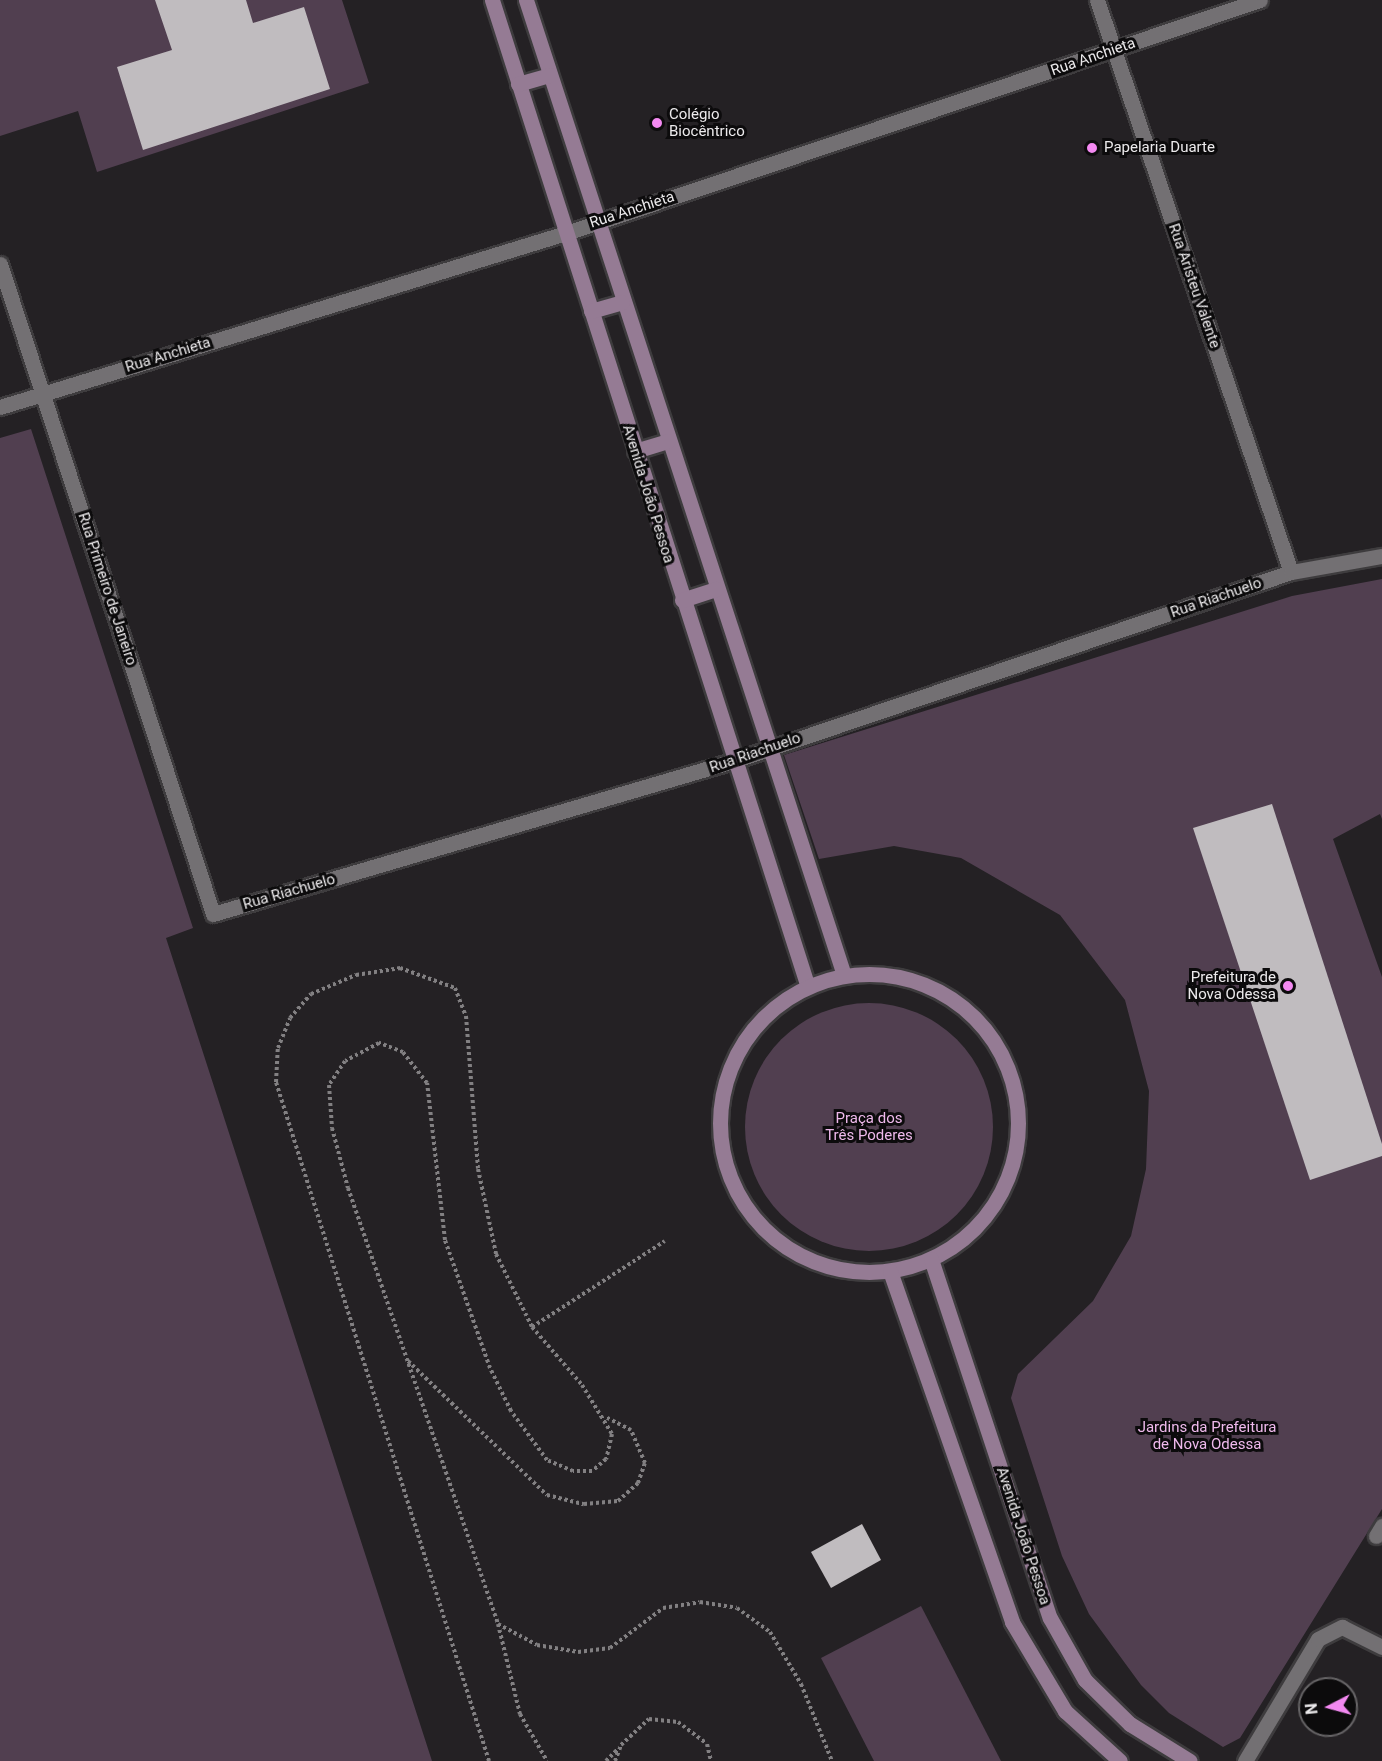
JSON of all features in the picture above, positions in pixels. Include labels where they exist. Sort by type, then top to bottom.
[{"type":"main road","name":"Avenida João Pessoa","points":[[492,0],[681,600],[808,987]]},
{"type":"main road","points":[[526,0],[667,441],[844,975]]},
{"type":"main road","points":[[518,84],[550,75]]},
{"type":"main road","points":[[591,311],[622,302]]},
{"type":"main road","points":[[635,451],[667,441]]},
{"type":"main road","points":[[681,600],[716,589]]},
{"type":"main road","points":[[844,975],[888,975],[950,998],[983,1027],[1013,1086],[1017,1138],[1003,1188],[973,1230],[931,1259],[890,1271],[849,1271],[792,1251],[748,1210],[729,1174],[720,1114],[736,1056],[759,1022],[808,987],[844,975]]},
{"type":"main road","name":"Avenida João Pessoa","points":[[931,1259],[1050,1618],[1085,1680],[1130,1724],[1190,1761]]},
{"type":"main road","points":[[890,1271],[1012,1623],[1065,1711],[1120,1761]]},
{"type":"street","name":"Rua Aristeu Valente","points":[[1097,0],[1291,572]]},
{"type":"street","name":"Rua Anchieta","points":[[0,407],[566,232],[1260,0]]},
{"type":"street","name":"Rua Primeiro de Janeiro","points":[[0,264],[213,914]]},
{"type":"street","name":"Rua Riachuelo","points":[[213,914],[733,761],[1291,572],[1382,556]]},
{"type":"street","points":[[1245,1761],[1318,1639],[1342,1627],[1382,1647]]},
{"type":"path","points":[[489,1761],[276,1082],[278,1048],[290,1018],[311,994],[356,975],[400,968],[455,988],[466,1016],[473,1059],[486,1214],[513,1298],[532,1327],[606,1417],[612,1434],[606,1459],[592,1471],[573,1471],[547,1460],[511,1411],[490,1368],[445,1240],[427,1083],[403,1052],[379,1043],[345,1060],[329,1085],[332,1128],[406,1358],[498,1624],[520,1714],[547,1761]]},
{"type":"path","points":[[532,1327],[665,1240]]},
{"type":"path","points":[[406,1358],[547,1495],[584,1504],[618,1501],[638,1483],[645,1462],[631,1430],[606,1417]]},
{"type":"path","points":[[498,1624],[537,1644],[578,1652],[610,1648],[663,1608],[700,1602],[737,1608],[770,1632],[801,1684],[832,1761]]},
{"type":"path","points":[[606,1761],[649,1719],[678,1722],[707,1744],[711,1761]]},
{"type":"path","points":[[615,1761],[621,1745]]},
{"type":"green space","points":[[0,0],[342,0],[369,83],[97,172],[78,111],[0,136]]},
{"type":"green space","points":[[31,429],[193,928],[166,938],[432,1761],[0,1761],[0,438]]},
{"type":"green space","name":"Jardins da Prefeitura de Nova Odessa","points":[[1382,579],[1382,819],[1380,814],[1333,839],[1382,977],[1382,1509],[1240,1738],[1223,1747],[1169,1713],[1141,1685],[1089,1614],[1062,1556],[1011,1398],[1018,1374],[1093,1301],[1131,1236],[1146,1169],[1149,1091],[1125,1000],[1060,915],[961,858],[894,846],[819,859],[784,755],[1292,596]]},
{"type":"green space","name":"Praça dos Três Poderes","points":[[857,1003],[881,1003],[905,1008],[928,1017],[957,1039],[979,1068],[984,1079],[991,1103],[993,1127],[991,1151],[984,1175],[979,1186],[957,1215],[928,1237],[917,1242],[881,1251],[857,1251],[833,1246],[810,1237],[790,1223],[773,1206],[759,1186],[750,1163],[745,1139],[745,1115],[750,1091],[759,1068],[773,1048],[790,1031],[810,1017],[833,1008]]},
{"type":"green space","points":[[921,1606],[1001,1761],[874,1761],[821,1658]]},
{"type":"building","points":[[155,0],[246,0],[253,23],[304,7],[330,89],[143,150],[117,67],[172,50]]},
{"type":"building","name":"Prefeitura de Nova Odessa","points":[[1272,804],[1382,1144],[1382,1156],[1310,1180],[1193,828]]},
{"type":"building","points":[[862,1524],[881,1560],[831,1588],[811,1552]]},
{"type":"place","name":"Colégio Biocêntrico","points":[[657,123]]},
{"type":"place","name":"Papelaria Duarte","points":[[1092,148]]},
{"type":"place","name":"Prefeitura de Nova Odessa","points":[[1288,986]]}]
